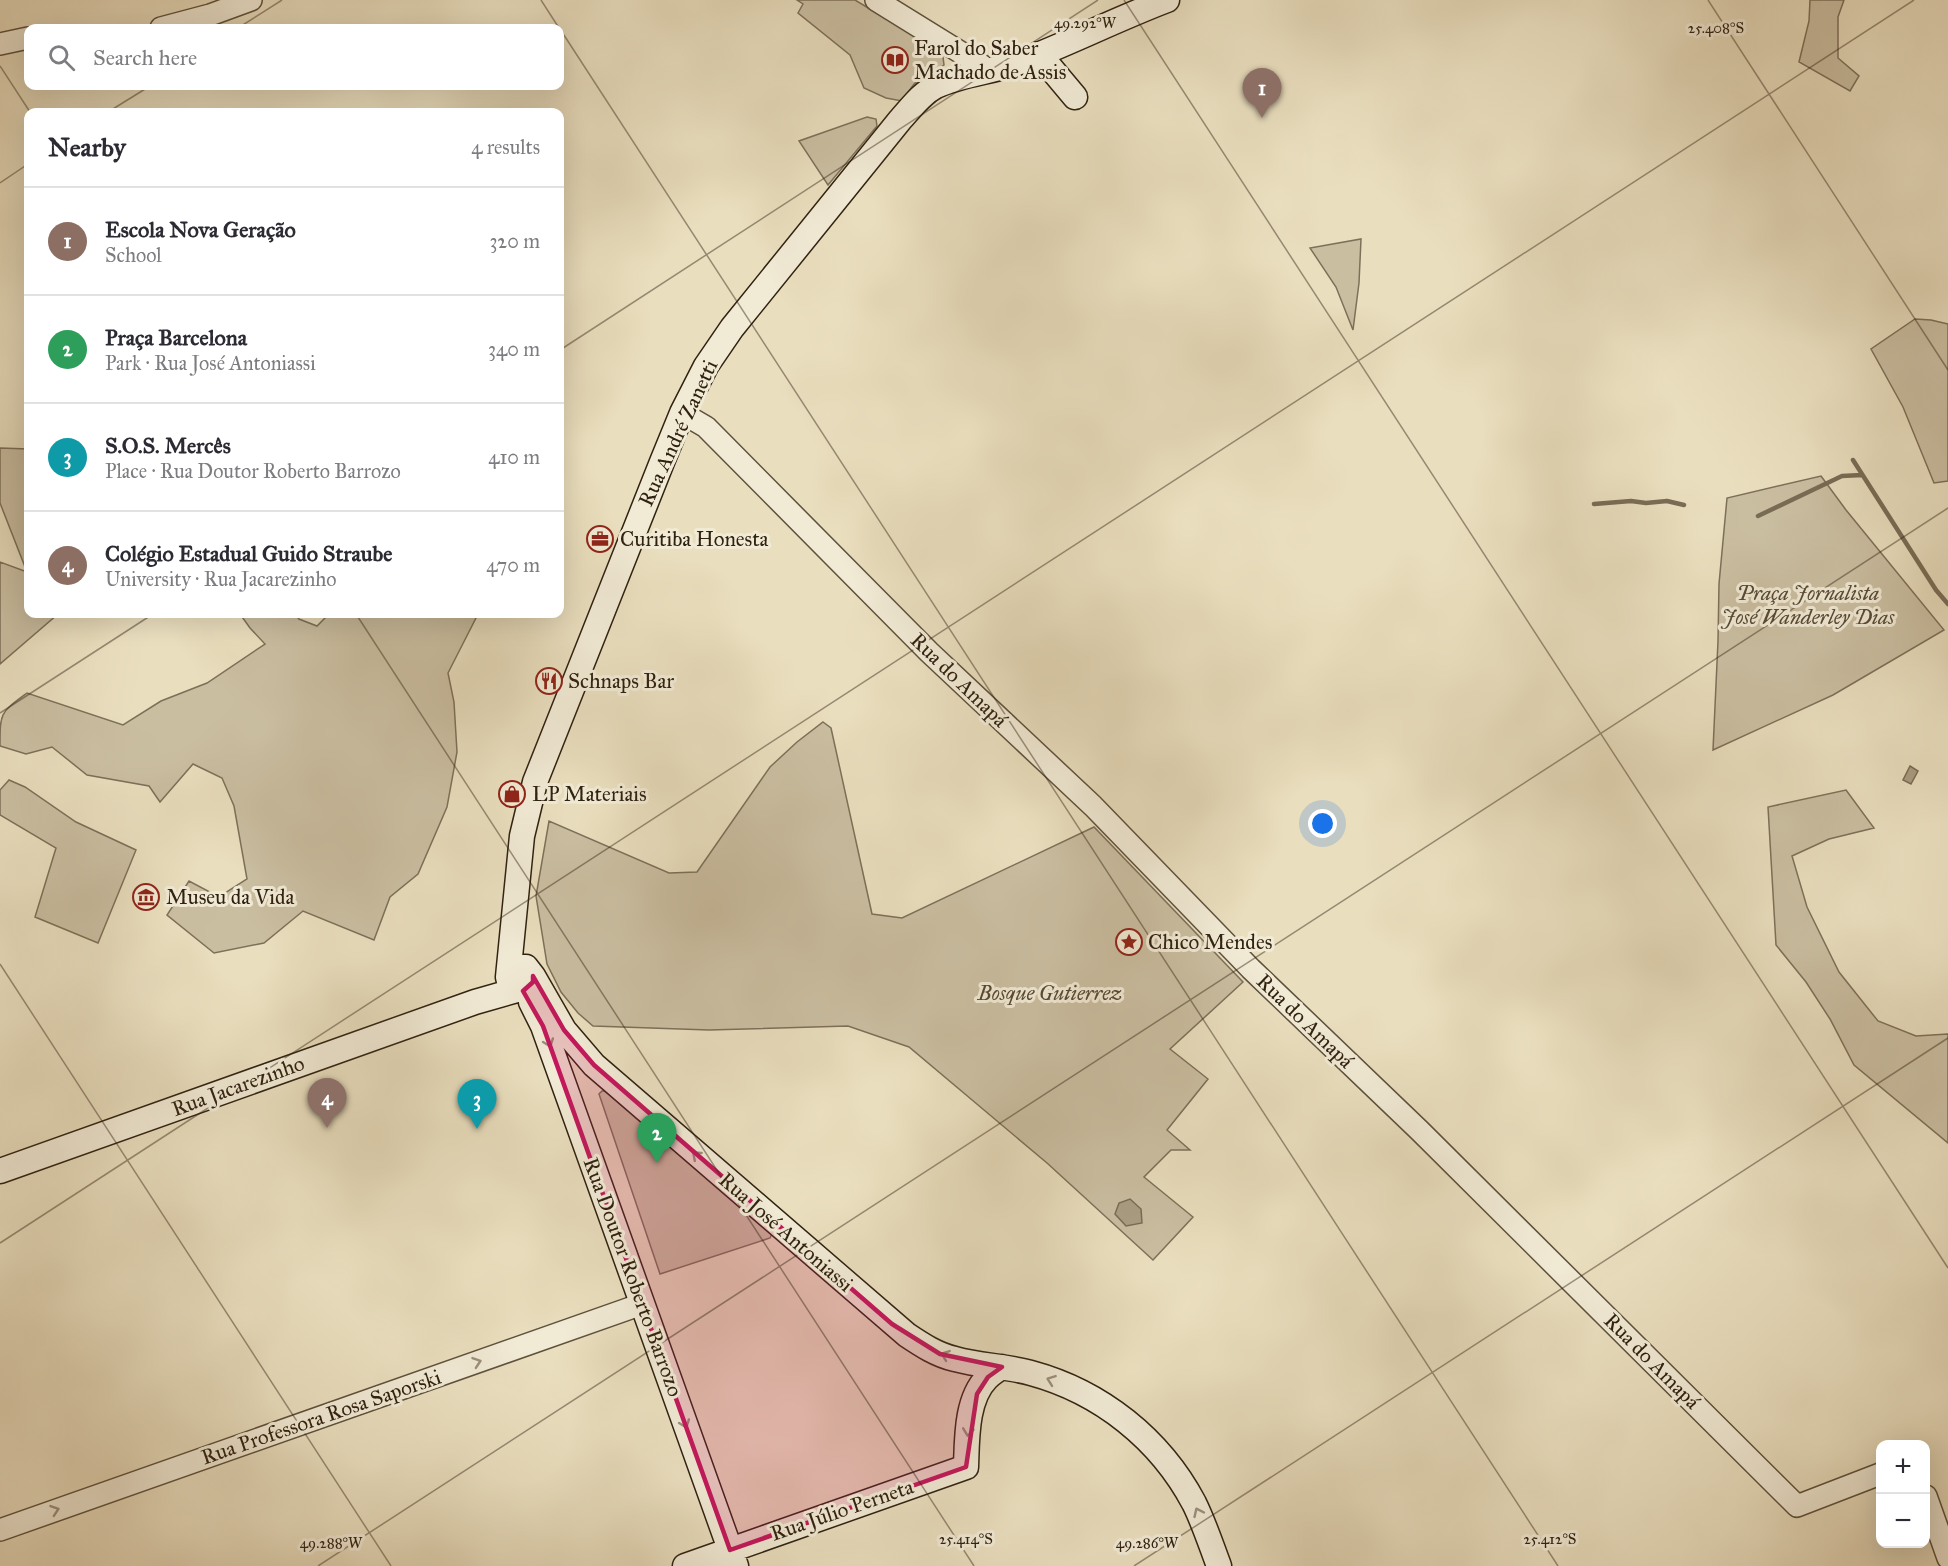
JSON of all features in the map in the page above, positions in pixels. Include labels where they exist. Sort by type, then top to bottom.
[{"type":"main road","name":"Rua André Zanetti","points":[[520,980],[517,894],[522,836],[536,783],[662,462],[682,413],[706,366],[732,328],[920,98],[937,86],[1017,63],[1167,0]]},
{"type":"main road","points":[[1040,54],[1075,97]]},
{"type":"main road","name":"Rua Jacarezinho","points":[[0,1171],[475,1002],[520,980]]},
{"type":"main road","name":"Rua Doutor Roberto Barrozo","points":[[520,980],[543,1026],[733,1558]]},
{"type":"main road","name":"Rua José Antoniassi","points":[[520,980],[594,1065],[892,1324],[940,1354],[955,1359],[1031,1373],[1056,1381],[1098,1401],[1119,1415],[1162,1455],[1176,1474],[1204,1525],[1219,1566]]},
{"type":"main road","name":"Rua Júlio Perneta","points":[[685,1566],[733,1558],[966,1467],[969,1428],[977,1395],[988,1377],[1002,1367]]},
{"type":"street","points":[[176,24],[251,0]]},
{"type":"street","points":[[876,0],[989,70]]},
{"type":"street","points":[[0,44],[24,39]]},
{"type":"street","name":"Rua do Amapá","points":[[682,413],[706,427],[929,652],[1093,806],[1251,969],[1419,1130],[1797,1506],[1876,1476]]},
{"type":"street","name":"Rua Professora Rosa Saporski","points":[[0,1530],[642,1304]]},
{"type":"street","points":[[1930,1507],[1948,1558]]},
{"type":"highlighted area","points":[[533,976],[564,1030],[594,1065],[892,1324],[940,1354],[1002,1367],[988,1377],[977,1394],[966,1467],[730,1550],[543,1026],[523,991],[533,982]]},
{"type":"green space","points":[[797,0],[855,0],[939,50],[944,65],[919,79],[902,101],[886,98],[864,88],[850,55],[798,13],[803,4]]},
{"type":"green space","points":[[1810,0],[1844,0],[1838,17],[1838,58],[1859,76],[1850,91],[1799,62],[1809,21]]},
{"type":"green space","points":[[867,117],[876,119],[877,126],[828,185],[799,141]]},
{"type":"green space","points":[[1361,239],[1359,283],[1353,330],[1336,287],[1310,248]]},
{"type":"green space","points":[[1915,319],[1948,324],[1948,481],[1934,483],[1903,407],[1871,349]]},
{"type":"green space","points":[[0,448],[24,449],[24,564],[0,503]]},
{"type":"green space","name":"Praça Jornalista José Wanderley Dias","points":[[1821,476],[1944,630],[1833,695],[1713,750],[1719,584],[1727,498]]},
{"type":"green space","points":[[0,562],[24,571],[24,618],[53,618],[0,664]]},
{"type":"green space","points":[[243,618],[298,618],[317,626],[325,618],[476,618],[448,673],[454,702],[457,752],[447,807],[418,874],[390,897],[374,940],[303,911],[264,943],[214,953],[167,915],[189,881],[219,897],[247,879],[234,806],[222,778],[193,764],[160,802],[149,786],[87,775],[52,747],[26,754],[0,746],[0,726],[3,714],[27,693],[123,725],[161,701],[207,683],[265,644]]},
{"type":"green space","name":"Bosque Gutierrez","points":[[823,722],[831,728],[872,914],[902,918],[1094,827],[1243,982],[1170,1049],[1208,1079],[1167,1130],[1190,1150],[1171,1150],[1144,1177],[1193,1217],[1153,1260],[1047,1163],[909,1047],[848,1026],[709,1030],[593,1026],[578,1013],[561,992],[547,964],[536,896],[549,821],[669,873],[697,872],[770,767]]},
{"type":"green space","points":[[9,780],[25,787],[76,822],[136,850],[98,943],[35,917],[56,848],[0,815],[0,790]]},
{"type":"green space","points":[[1846,790],[1874,828],[1829,839],[1792,856],[1807,907],[1839,972],[1878,1021],[1916,1036],[1948,1034],[1948,1143],[1854,1065],[1830,1019],[1806,982],[1776,945],[1768,807]]},
{"type":"green space","points":[[605,1091],[773,1232],[770,1238],[660,1274],[599,1094]]},
{"type":"shaded area","points":[[1910,766],[1918,771],[1911,784],[1903,780]]},
{"type":"shaded area","points":[[1130,1199],[1141,1209],[1142,1223],[1126,1226],[1115,1214],[1119,1203]]},
{"type":"waterway","points":[[1853,460],[1936,590],[1948,604]]},
{"type":"waterway","points":[[1758,516],[1842,476],[1862,475]]},
{"type":"waterway","points":[[1594,504],[1667,501],[1684,505]]},
{"type":"place","name":"Farol do Saber Machado de Assis","points":[[895,60]]},
{"type":"place","name":"Escola Nova Geração","points":[[1262,118]]},
{"type":"place","name":"Curitiba Honesta","points":[[600,539]]},
{"type":"place","name":"Schnaps Bar","points":[[549,681]]},
{"type":"place","name":"LP Materiais","points":[[512,794]]},
{"type":"place","name":"Museu da Vida","points":[[146,897]]},
{"type":"place","name":"Chico Mendes","points":[[1129,942]]},
{"type":"place","name":"Colégio Estadual Guido Straube","points":[[327,1128]]},
{"type":"place","name":"S.O.S. Mercês","points":[[477,1129]]},
{"type":"place","name":"Praça Barcelona","points":[[657,1163]]}]
